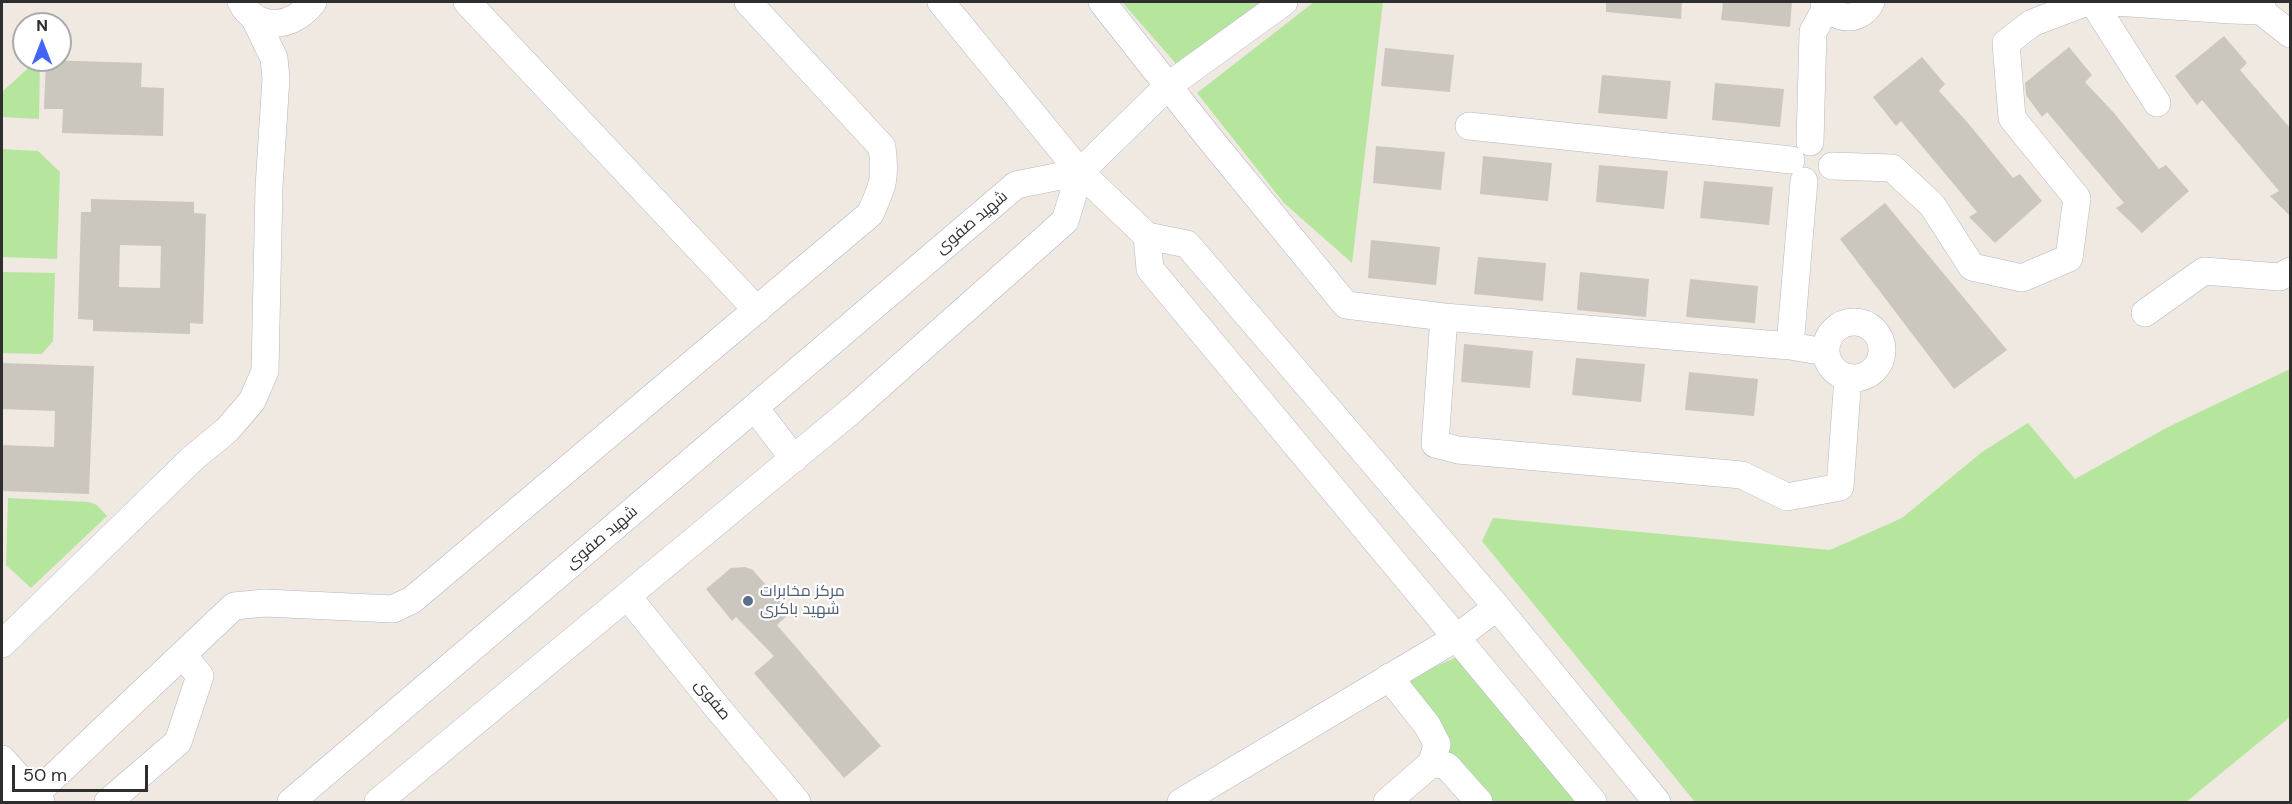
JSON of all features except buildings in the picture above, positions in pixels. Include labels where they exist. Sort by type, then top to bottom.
[{"type":"street","points":[[467,2],[757,310]]},
{"type":"street","points":[[28,801],[234,606],[265,603],[393,609],[412,600],[870,214],[883,186],[882,147],[748,2]]},
{"type":"street","points":[[941,2],[1080,172],[1147,236],[1187,244],[1497,607],[1657,802]]},
{"type":"street","points":[[1102,2],[1346,305],[1444,317],[1790,346],[1826,352]]},
{"type":"street","points":[[378,802],[852,410],[1065,221],[1080,172],[1168,86],[1284,2]]},
{"type":"street","points":[[1790,346],[1802,161],[1814,32],[1826,4],[1840,16],[1848,17],[1863,12],[1871,2]]},
{"type":"street","points":[[1802,161],[1816,182],[1821,181],[1830,172],[1832,166],[1892,168],[1932,205],[1972,267],[2022,278],[2068,258],[2077,198],[2012,118],[2006,43],[2032,23],[2087,2]]},
{"type":"street","points":[[2092,2],[2157,103]]},
{"type":"street","points":[[2115,2],[2261,6],[2290,34]]},
{"type":"street","points":[[247,9],[266,22],[280,23],[294,20],[309,7]]},
{"type":"street","points":[[276,78],[287,47],[309,7]]},
{"type":"street","points":[[2,644],[193,458],[227,430],[252,401],[265,371],[269,187],[276,78],[274,58],[247,9]]},
{"type":"street","points":[[1469,126],[1802,161]]},
{"type":"street","name":"شهید صفوی","points":[[291,802],[1016,185],[1080,172]]},
{"type":"street","points":[[1147,236],[1150,269],[1593,802]]},
{"type":"street","points":[[2145,313],[2204,271],[2280,277],[2290,271]]},
{"type":"street","points":[[1444,317],[1436,444],[1458,450],[1742,475],[1787,497],[1840,488],[1848,377]]},
{"type":"street","points":[[1857,322],[1873,329],[1882,345],[1879,363],[1866,375],[1848,377],[1833,368],[1826,352],[1828,340],[1839,326],[1857,322]]},
{"type":"street","points":[[755,408],[794,459]]},
{"type":"street","name":"صفوی","points":[[628,597],[797,802]]},
{"type":"street","points":[[1181,802],[1456,638],[1497,607]]},
{"type":"street","points":[[108,802],[178,742],[200,676],[183,655]]},
{"type":"street","points":[[1387,802],[1432,763],[1437,744],[1427,725],[1389,677]]},
{"type":"street","points":[[2,759],[28,801]]},
{"type":"street","points":[[1432,763],[1447,766],[1479,802]]},
{"type":"street","points":[[2,793],[28,801]]},
{"type":"green space","points":[[1122,2],[1261,2],[1177,65]]},
{"type":"green space","points":[[1314,2],[1383,2],[1352,263],[1284,203],[1197,93]]},
{"type":"green space","points":[[24,72],[40,72],[39,119],[2,117],[2,92]]},
{"type":"green space","points":[[2,149],[38,151],[60,172],[57,259],[2,257]]},
{"type":"green space","points":[[2,272],[55,273],[53,341],[42,354],[2,353]]},
{"type":"green space","points":[[2290,369],[2290,717],[2186,802],[1695,802],[1482,541],[1493,518],[1830,550],[1902,518],[1982,452],[2028,423],[2075,479],[2168,427]]},
{"type":"green space","points":[[8,498],[89,502],[97,505],[107,516],[31,588],[6,565]]},
{"type":"green space","points":[[1457,657],[1577,802],[1486,802],[1447,757],[1402,681]]},
{"type":"place","name":"مرکز مخابرات شهید باکری","points":[[748,601]]}]
